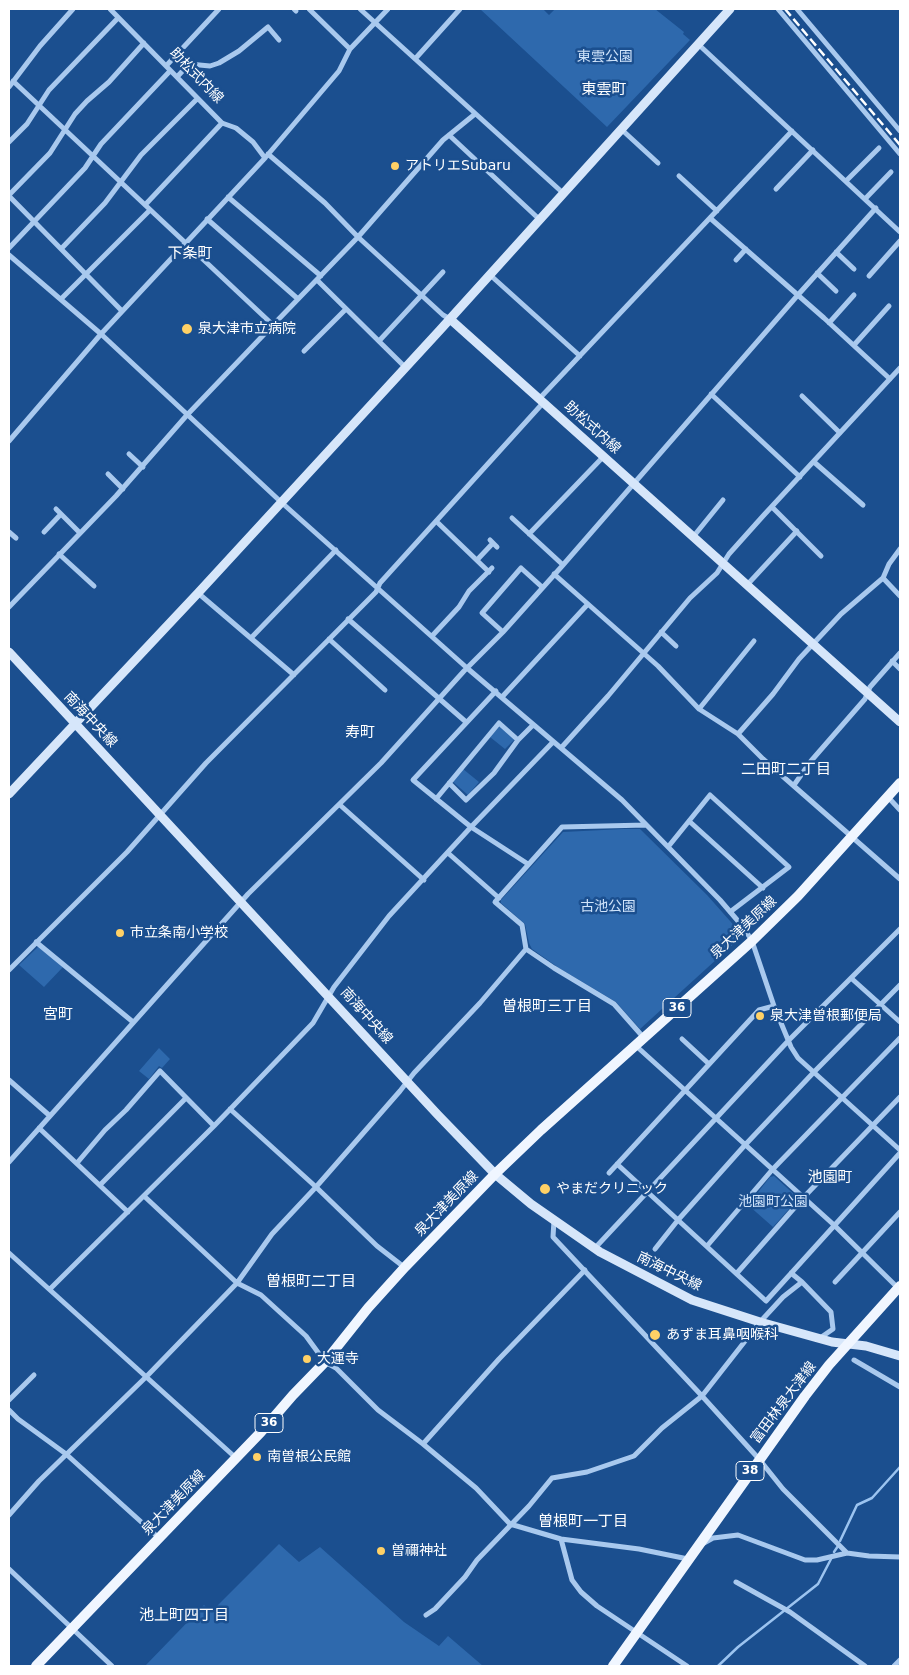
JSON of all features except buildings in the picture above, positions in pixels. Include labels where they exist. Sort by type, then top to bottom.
[{"type":"main road","name":"泉大津美原線","points":[[36,1666],[237,1458],[325,1362],[368,1308],[495,1174],[541,1130],[752,941],[798,896],[900,783]]},
{"type":"main road","name":"富田林泉大津線","points":[[613,1666],[805,1396],[899,1287]]},
{"type":"street","points":[[9,87],[45,40],[73,9]]},
{"type":"street","name":"助松式内線","points":[[110,9],[222,123],[236,128],[266,156],[325,203],[358,237],[422,295],[900,722]]},
{"type":"street","points":[[166,66],[219,9]]},
{"type":"street","points":[[309,9],[350,49]]},
{"type":"street","points":[[360,9],[563,193]]},
{"type":"street","points":[[9,441],[101,334],[266,156],[339,71],[350,49],[388,9]]},
{"type":"street","points":[[415,59],[460,9]]},
{"type":"street","points":[[778,9],[900,154]]},
{"type":"street","points":[[797,9],[900,131]]},
{"type":"street","points":[[9,794],[198,593],[450,319],[698,44],[725,11]]},
{"type":"street","points":[[9,142],[27,124],[49,90],[118,18]]},
{"type":"street","points":[[177,77],[188,64],[210,66],[219,63],[239,51],[268,27],[279,40]]},
{"type":"street","points":[[122,312],[9,196],[50,153],[75,114],[109,82],[144,43]]},
{"type":"street","points":[[698,44],[900,232]]},
{"type":"street","points":[[9,248],[93,156],[101,144],[170,71]]},
{"type":"street","points":[[13,81],[273,325]]},
{"type":"street","points":[[61,249],[105,203],[141,155],[197,99]]},
{"type":"street","points":[[9,607],[123,489],[187,415],[358,237],[449,135],[475,114]]},
{"type":"street","points":[[61,299],[86,275],[222,123]]},
{"type":"street","points":[[621,129],[658,163]]},
{"type":"street","points":[[9,970],[126,852],[206,763],[376,592],[380,582],[436,521],[580,356],[792,131]]},
{"type":"street","points":[[449,135],[539,219]]},
{"type":"street","points":[[846,181],[879,148]]},
{"type":"street","points":[[776,189],[812,150]]},
{"type":"street","points":[[865,199],[891,172]]},
{"type":"street","points":[[679,176],[717,211]]},
{"type":"street","points":[[228,197],[318,278],[346,309],[405,367]]},
{"type":"street","points":[[9,1162],[248,894],[381,763],[563,565],[876,208]]},
{"type":"street","points":[[710,218],[890,379]]},
{"type":"street","points":[[207,219],[298,299]]},
{"type":"street","points":[[869,276],[900,241]]},
{"type":"street","points":[[736,260],[746,249]]},
{"type":"street","points":[[836,252],[854,269]]},
{"type":"street","points":[[9,255],[101,334],[281,502],[533,725],[622,800],[744,928],[752,941],[774,1006],[791,1047],[798,1058],[900,1152],[766,1301],[617,1164]]},
{"type":"street","points":[[379,341],[442,272]]},
{"type":"street","points":[[489,274],[580,356]]},
{"type":"street","points":[[817,274],[836,291]]},
{"type":"street","points":[[829,323],[854,294]]},
{"type":"street","points":[[854,345],[889,306]]},
{"type":"street","points":[[304,351],[346,309]]},
{"type":"street","points":[[560,748],[690,598],[717,573],[729,554],[900,368]]},
{"type":"street","points":[[712,394],[800,477]]},
{"type":"street","points":[[802,396],[840,433]]},
{"type":"street","points":[[129,454],[142,467]]},
{"type":"street","points":[[529,534],[603,457]]},
{"type":"street","points":[[814,462],[863,505]]},
{"type":"street","points":[[108,474],[123,489]]},
{"type":"street","points":[[693,537],[724,500]]},
{"type":"street","points":[[772,506],[821,556]]},
{"type":"street","points":[[56,509],[80,533]]},
{"type":"street","points":[[44,532],[61,514]]},
{"type":"street","points":[[512,518],[563,565]]},
{"type":"street","points":[[432,636],[459,607],[469,591],[490,570],[436,521]]},
{"type":"street","points":[[747,585],[797,531]]},
{"type":"street","points":[[9,532],[16,538]]},
{"type":"street","points":[[477,560],[493,543]]},
{"type":"street","points":[[738,734],[773,694],[799,659],[841,614],[882,578],[900,549]]},
{"type":"street","points":[[251,638],[336,550]]},
{"type":"street","points":[[59,554],[94,586]]},
{"type":"street","points":[[502,632],[482,613],[521,568],[542,587]]},
{"type":"street","points":[[554,574],[644,653],[698,709],[738,734],[763,759],[900,879]]},
{"type":"street","points":[[882,578],[900,596]]},
{"type":"street","points":[[198,593],[294,675]]},
{"type":"street","points":[[502,697],[588,604]]},
{"type":"street","points":[[348,619],[466,722]]},
{"type":"street","points":[[661,632],[676,646]]},
{"type":"street","points":[[329,639],[385,690]]},
{"type":"street","points":[[698,709],[754,641]]},
{"type":"street","name":"南海中央線","points":[[9,652],[407,1082],[495,1174],[531,1204],[595,1248],[692,1300],[760,1322],[848,1345]]},
{"type":"street","points":[[794,785],[811,761],[865,699],[867,692],[900,653]]},
{"type":"street","points":[[892,661],[900,669]]},
{"type":"street","points":[[496,691],[413,780],[471,827],[528,864]]},
{"type":"street","points":[[436,799],[499,723],[518,740]]},
{"type":"street","points":[[448,783],[466,800],[494,773],[518,740],[533,725]]},
{"type":"street","points":[[50,1290],[214,1126],[313,1023],[328,995],[389,916],[553,742]]},
{"type":"street","points":[[668,847],[710,795],[789,867],[730,912]]},
{"type":"street","points":[[888,796],[900,810]]},
{"type":"street","points":[[340,805],[424,880]]},
{"type":"street","points":[[689,821],[763,888]]},
{"type":"street","points":[[644,1038],[614,1004],[526,949],[522,925],[495,902],[562,827],[646,825]]},
{"type":"street","points":[[448,853],[499,898]]},
{"type":"street","points":[[595,1248],[789,1040],[900,929]]},
{"type":"street","points":[[36,942],[133,1022]]},
{"type":"street","points":[[9,1514],[66,1454],[147,1376],[238,1282],[272,1234],[480,1003],[526,949]]},
{"type":"street","points":[[852,978],[900,1022]]},
{"type":"street","points":[[655,1248],[745,1145],[814,1072],[900,986]]},
{"type":"street","points":[[609,1173],[759,1010],[774,1006]]},
{"type":"street","points":[[707,1246],[772,1170],[900,1038]]},
{"type":"street","points":[[682,1039],[710,1064]]},
{"type":"street","points":[[635,1045],[834,1225],[899,1287]]},
{"type":"street","points":[[76,1163],[160,1071],[214,1126]]},
{"type":"street","points":[[9,1080],[50,1116]]},
{"type":"street","points":[[737,1273],[803,1198],[900,1097]]},
{"type":"street","points":[[100,1184],[186,1098]]},
{"type":"street","points":[[230,1108],[316,1187],[376,1246],[405,1268]]},
{"type":"street","points":[[39,1128],[128,1212]]},
{"type":"street","points":[[144,1196],[238,1282],[261,1295],[306,1336],[325,1362],[336,1368],[378,1410],[476,1488],[510,1524],[561,1539],[639,1549],[688,1559]]},
{"type":"street","points":[[835,1282],[900,1212]]},
{"type":"street","points":[[554,1220],[553,1237],[702,1396],[759,1459],[783,1489],[847,1553]]},
{"type":"street","points":[[9,1253],[237,1458]]},
{"type":"street","points":[[423,1444],[584,1270]]},
{"type":"street","points":[[791,1273],[831,1312],[833,1329],[820,1338]]},
{"type":"street","points":[[426,1615],[465,1577],[552,1478],[587,1472],[634,1456],[662,1428],[702,1396],[760,1322],[783,1297],[802,1282]]},
{"type":"street","points":[[848,1345],[866,1346],[900,1356]]},
{"type":"street","points":[[854,1360],[900,1387]]},
{"type":"street","points":[[9,1400],[34,1374]]},
{"type":"street","points":[[9,1410],[40,1436],[66,1454],[159,1538]]},
{"type":"street","points":[[699,1545],[713,1538],[738,1535],[805,1560],[817,1560],[847,1553],[900,1557]]},
{"type":"street","points":[[561,1539],[572,1580],[581,1592],[597,1606],[687,1666]]},
{"type":"street","points":[[9,1569],[112,1666]]},
{"type":"street","points":[[736,1582],[790,1612],[865,1666]]},
{"type":"street","points":[[894,1666],[900,1660]]},
{"type":"green space","name":"東雲公園","points":[[480,9],[543,9],[549,15],[555,9],[655,9],[684,32],[683,34],[690,40],[607,127]]},
{"type":"green space","points":[[500,726],[515,739],[505,749],[490,737]]},
{"type":"green space","points":[[463,769],[479,782],[468,795],[452,781]]},
{"type":"green space","name":"古池公園","points":[[640,829],[707,895],[738,930],[740,938],[640,1029],[616,1002],[559,968],[532,949],[525,924],[501,903],[501,900],[563,832]]},
{"type":"green space","points":[[39,946],[63,967],[44,987],[19,965]]},
{"type":"green space","points":[[159,1048],[170,1059],[162,1068],[159,1066],[149,1079],[139,1071]]},
{"type":"green space","name":"池園町公園","points":[[774,1176],[797,1197],[797,1200],[773,1227],[748,1205],[770,1177]]},
{"type":"green space","points":[[279,1544],[299,1562],[320,1547],[404,1622],[439,1646],[448,1636],[483,1666],[145,1666],[204,1605],[211,1612]]},
{"type":"waterway","points":[[840,1541],[857,1505],[872,1498],[900,1467]]},
{"type":"waterway","points":[[834,1552],[838,1546]]},
{"type":"waterway","points":[[718,1666],[738,1647],[818,1584],[831,1559]]},
{"type":"railway","points":[[785,9],[900,145]]},
{"type":"place","name":"アトリエSubaru","points":[[395,166]]},
{"type":"place","name":"泉大津市立病院","points":[[187,329]]},
{"type":"place","name":"市立条南小学校","points":[[120,933]]},
{"type":"place","name":"泉大津曽根郵便局","points":[[760,1016]]},
{"type":"place","name":"やまだクリニック","points":[[545,1189]]},
{"type":"place","name":"あずま耳鼻咽喉科","points":[[655,1335]]},
{"type":"place","name":"大運寺","points":[[307,1359]]},
{"type":"place","name":"南曽根公民館","points":[[257,1457]]},
{"type":"place","name":"曽禰神社","points":[[381,1551]]},
{"type":"district","name":"東雲町","points":[[604,90]]},
{"type":"district","name":"下条町","points":[[190,254]]},
{"type":"district","name":"寿町","points":[[360,733]]},
{"type":"district","name":"二田町二丁目","points":[[786,770]]},
{"type":"district","name":"曽根町三丁目","points":[[547,1007]]},
{"type":"district","name":"宮町","points":[[58,1015]]},
{"type":"district","name":"池園町","points":[[830,1178]]},
{"type":"district","name":"曽根町二丁目","points":[[311,1282]]},
{"type":"district","name":"曽根町一丁目","points":[[583,1522]]},
{"type":"district","name":"池上町四丁目","points":[[184,1616]]}]
